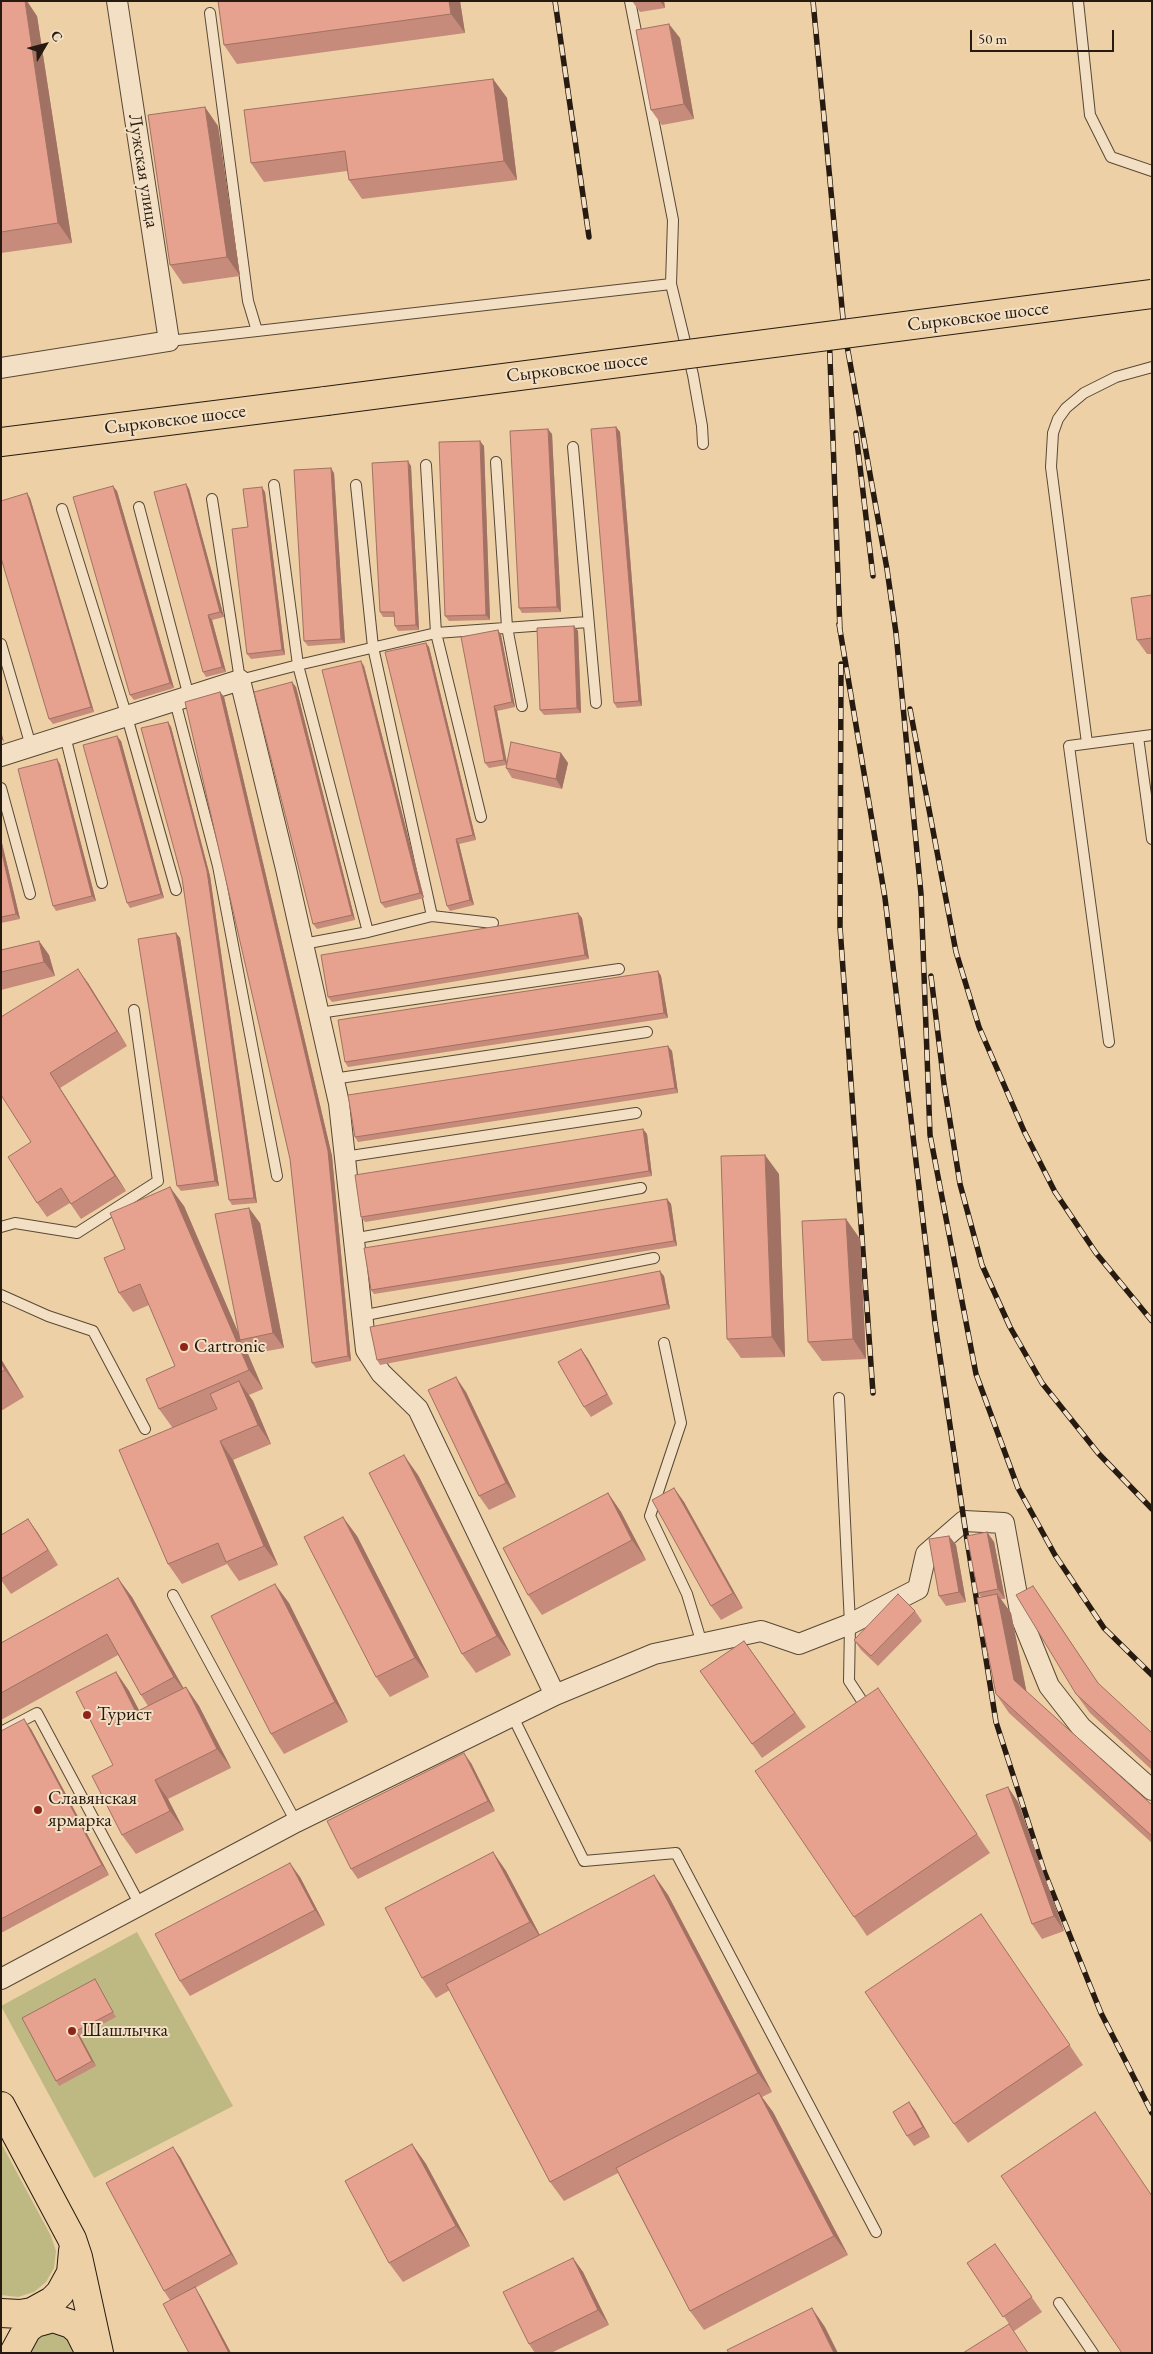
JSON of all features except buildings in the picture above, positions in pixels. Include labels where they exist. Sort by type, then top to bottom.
[{"type":"main road","name":"Сырковское шоссе","points":[[1,442],[1152,294]]},
{"type":"main road","points":[[1,2106],[72,2239],[78,2257],[99,2353]]},
{"type":"main road","points":[[1,2313],[20,2314],[32,2312],[42,2308],[60,2293],[71,2273],[72,2239]]},
{"type":"main road","points":[[14,2353],[16,2344],[27,2329],[35,2323],[53,2318],[71,2324],[79,2331],[90,2353]]},
{"type":"street","name":"Лужская улица","points":[[117,1],[169,341]]},
{"type":"street","points":[[1,368],[169,341]]},
{"type":"street","points":[[1,756],[240,680],[339,1103],[352,1239],[366,1350],[381,1373],[418,1410],[555,1695]]},
{"type":"street","points":[[1,1979],[296,1822],[555,1695],[654,1654],[761,1631],[799,1644],[850,1624],[918,1589],[926,1554],[964,1521],[1004,1523],[1021,1617],[1048,1686],[1081,1727],[1152,1790]]},
{"type":"lane","points":[[630,1],[673,220],[671,284],[693,375],[702,426],[702,444]]},
{"type":"lane","points":[[1078,1],[1090,114],[1111,157],[1152,170]]},
{"type":"lane","points":[[210,13],[248,301],[257,331]]},
{"type":"lane","points":[[169,341],[671,284]]},
{"type":"lane","points":[[1087,743],[1051,467],[1053,433],[1058,419],[1066,408],[1084,394],[1116,377],[1152,367]]},
{"type":"lane","points":[[573,447],[596,703]]},
{"type":"lane","points":[[496,462],[508,627],[522,706]]},
{"type":"lane","points":[[426,465],[436,633],[481,817]]},
{"type":"lane","points":[[356,485],[373,647],[432,916]]},
{"type":"lane","points":[[274,486],[298,664],[368,932]]},
{"type":"lane","points":[[212,499],[240,680],[298,664],[436,633],[588,622]]},
{"type":"lane","points":[[139,507],[218,866],[276,1176]]},
{"type":"lane","points":[[62,509],[127,717],[176,890]]},
{"type":"lane","points":[[1,644],[31,746]]},
{"type":"lane","points":[[1109,1042],[1069,746],[1152,735]]},
{"type":"lane","points":[[65,736],[102,883]]},
{"type":"lane","points":[[1138,737],[1152,839]]},
{"type":"lane","points":[[1,788],[30,894]]},
{"type":"lane","points":[[303,944],[368,932],[432,916],[493,923]]},
{"type":"lane","points":[[319,1013],[619,969]]},
{"type":"lane","points":[[1,1227],[15,1223],[77,1233],[158,1181],[134,1010]]},
{"type":"lane","points":[[333,1079],[647,1032]]},
{"type":"lane","points":[[344,1157],[636,1113]]},
{"type":"lane","points":[[352,1239],[641,1188]]},
{"type":"lane","points":[[361,1316],[654,1258]]},
{"type":"lane","points":[[1,1295],[48,1316],[94,1331],[145,1428]]},
{"type":"lane","points":[[664,1343],[681,1423],[650,1516],[687,1594],[702,1644]]},
{"type":"lane","points":[[839,1398],[850,1624],[849,1681],[868,1710]]},
{"type":"lane","points":[[173,1595],[296,1822]]},
{"type":"lane","points":[[1,1732],[37,1713],[140,1905]]},
{"type":"lane","points":[[512,1715],[584,1861],[676,1853],[876,2232]]},
{"type":"lane","points":[[1059,2303],[1093,2353]]},
{"type":"shaded area","points":[[137,1932],[233,2106],[94,2178],[1,2006]]},
{"type":"shaded area","points":[[1,2143],[51,2236],[56,2251],[54,2268],[46,2282],[34,2292],[18,2297],[1,2295]]},
{"type":"shaded area","points":[[53,2332],[61,2334],[71,2342],[74,2353],[26,2353],[40,2335]]},
{"type":"railway","points":[[555,1],[589,237]]},
{"type":"railway","points":[[813,1],[844,329],[887,569],[896,633],[921,894],[930,1135],[976,1374],[1018,1488],[1055,1555],[1104,1628],[1152,1675]]},
{"type":"railway","points":[[829,331],[840,631]]},
{"type":"railway","points":[[856,433],[873,576]]},
{"type":"railway","points":[[839,624],[885,898],[935,1323],[996,1722],[1044,1871],[1101,2013],[1152,2113]]},
{"type":"railway","points":[[841,664],[840,927],[873,1393]]},
{"type":"railway","points":[[910,709],[956,952],[979,1027],[1024,1131],[1055,1192],[1096,1253],[1152,1321]]},
{"type":"railway","points":[[931,976],[944,1084],[960,1184],[982,1265],[1010,1327],[1042,1383],[1098,1453],[1152,1509]]},
{"type":"place","name":"Cartronic","points":[[184,1347]]},
{"type":"place","name":"Турист","points":[[87,1715]]},
{"type":"place","name":"Славянская ярмарка","points":[[38,1810]]},
{"type":"place","name":"Шашлычка","points":[[72,2031]]}]
